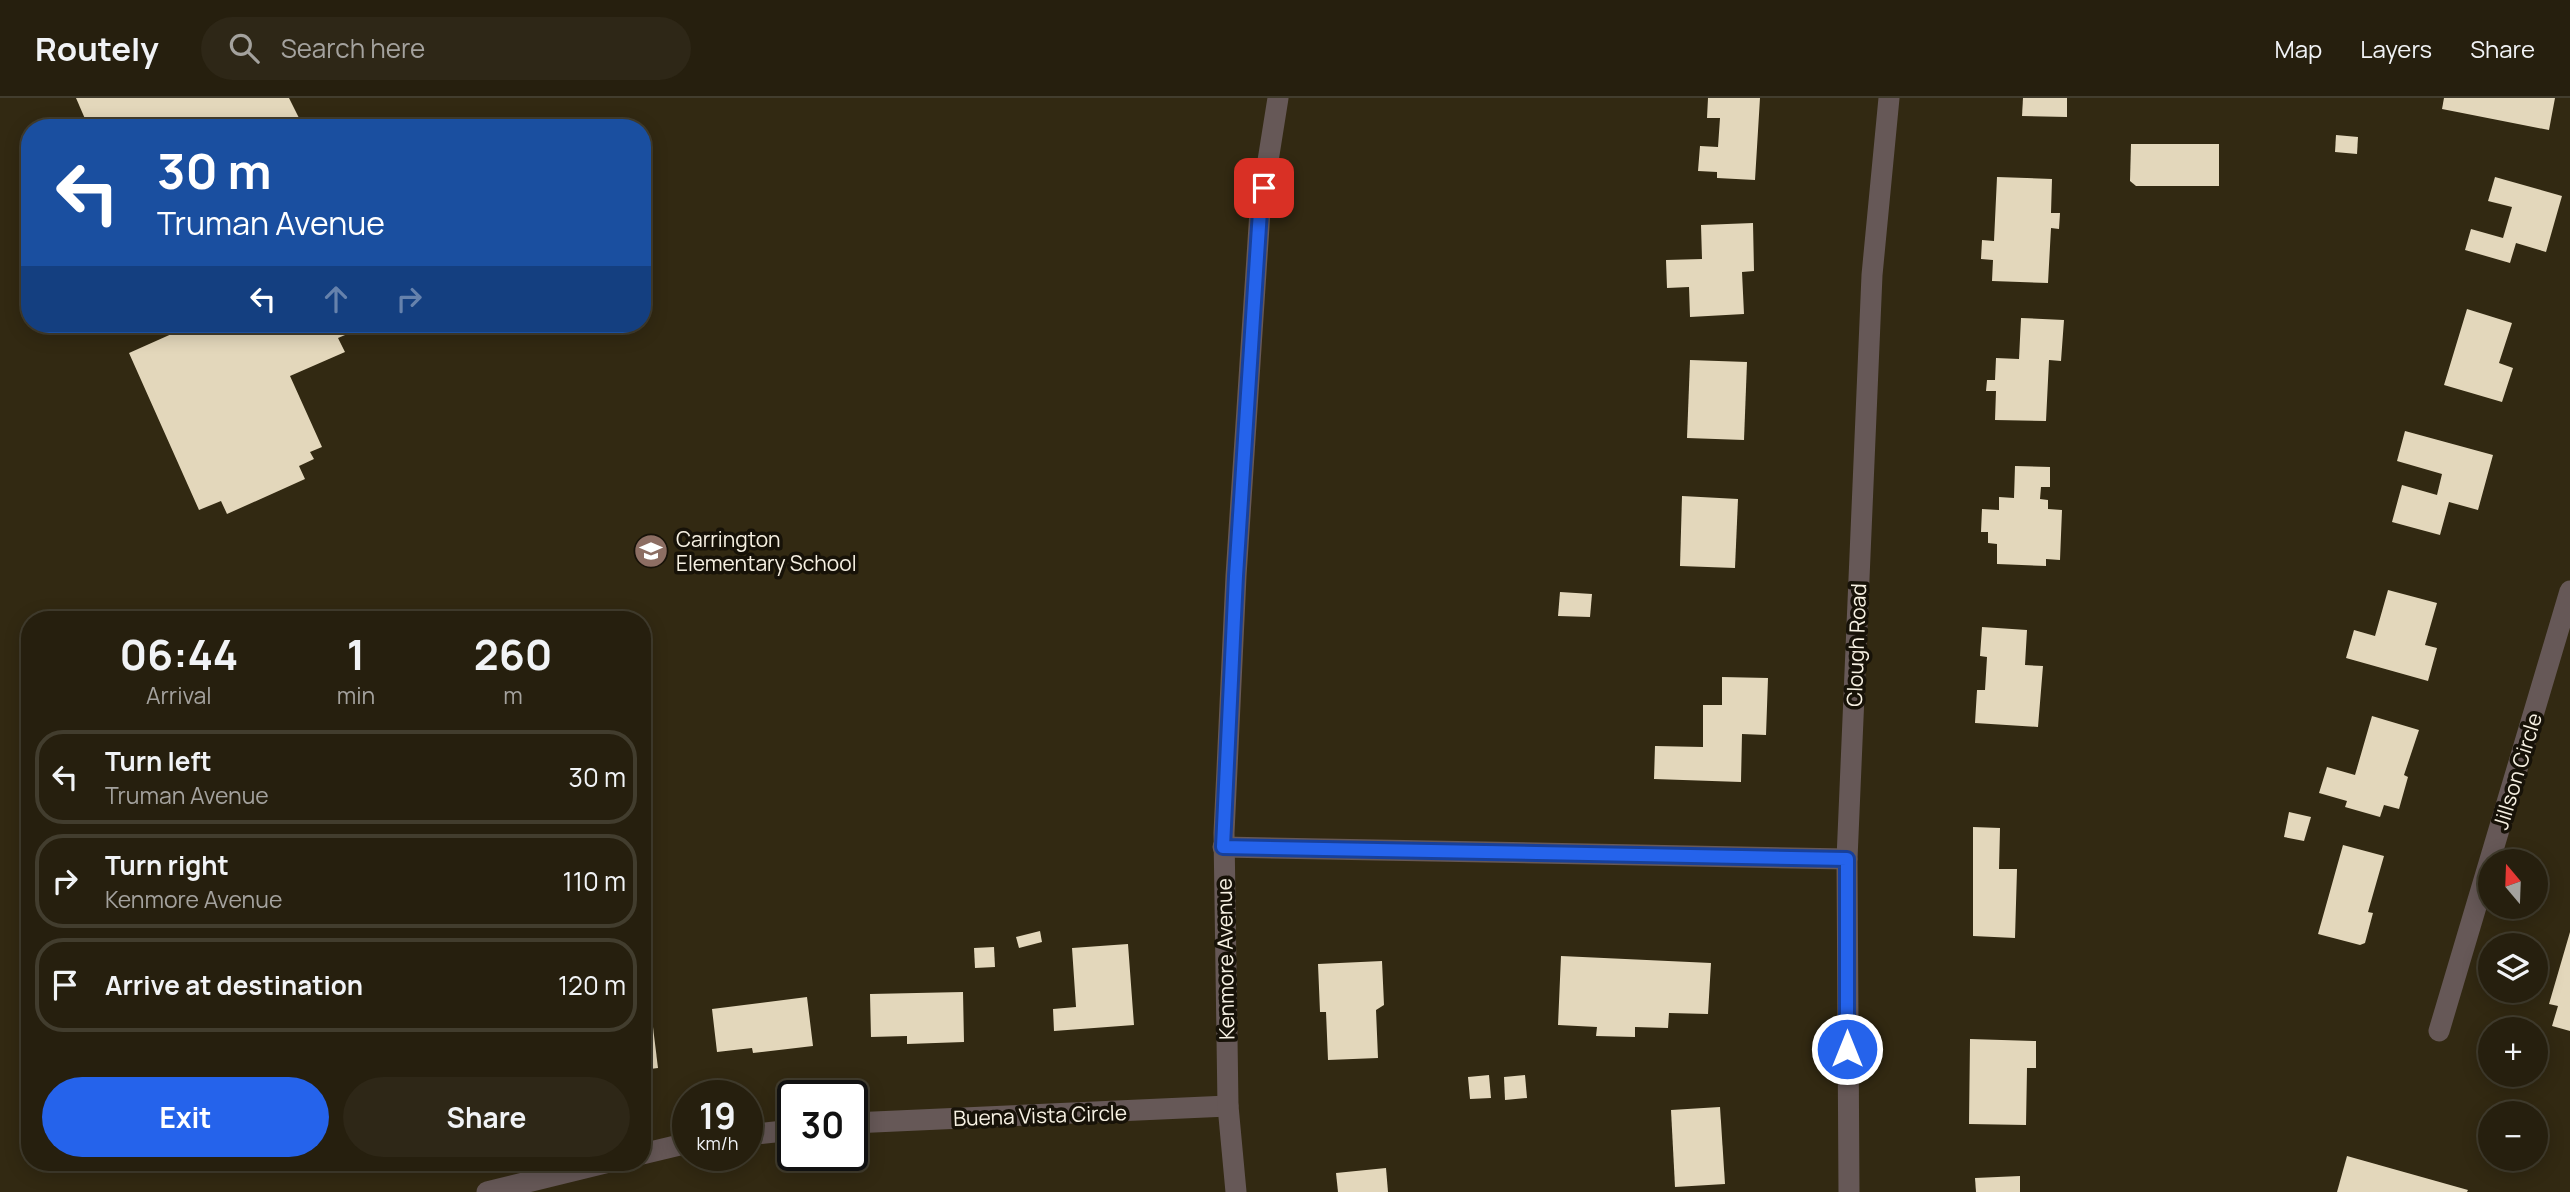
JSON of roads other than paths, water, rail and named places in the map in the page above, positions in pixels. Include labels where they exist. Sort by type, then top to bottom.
[{"type":"street","name":"Kenmore Avenue","points":[[1237,1192],[1228,1106],[1223,847],[1236,576],[1259,224],[1278,98]]},
{"type":"street","name":"Clough Road","points":[[1849,1192],[1847,859],[1872,275],[1889,98]]},
{"type":"street","name":"Jillson Circle","points":[[2439,1031],[2570,591]]},
{"type":"street","points":[[1223,847],[1847,859]]},
{"type":"street","name":"Buena Vista Circle","points":[[868,1122],[1228,1106]]},
{"type":"street","points":[[651,1152],[672,1147]]},
{"type":"street","points":[[487,1192],[572,1171]]},
{"type":"place","name":"Carrington Elementary School","points":[[651,551]]}]
